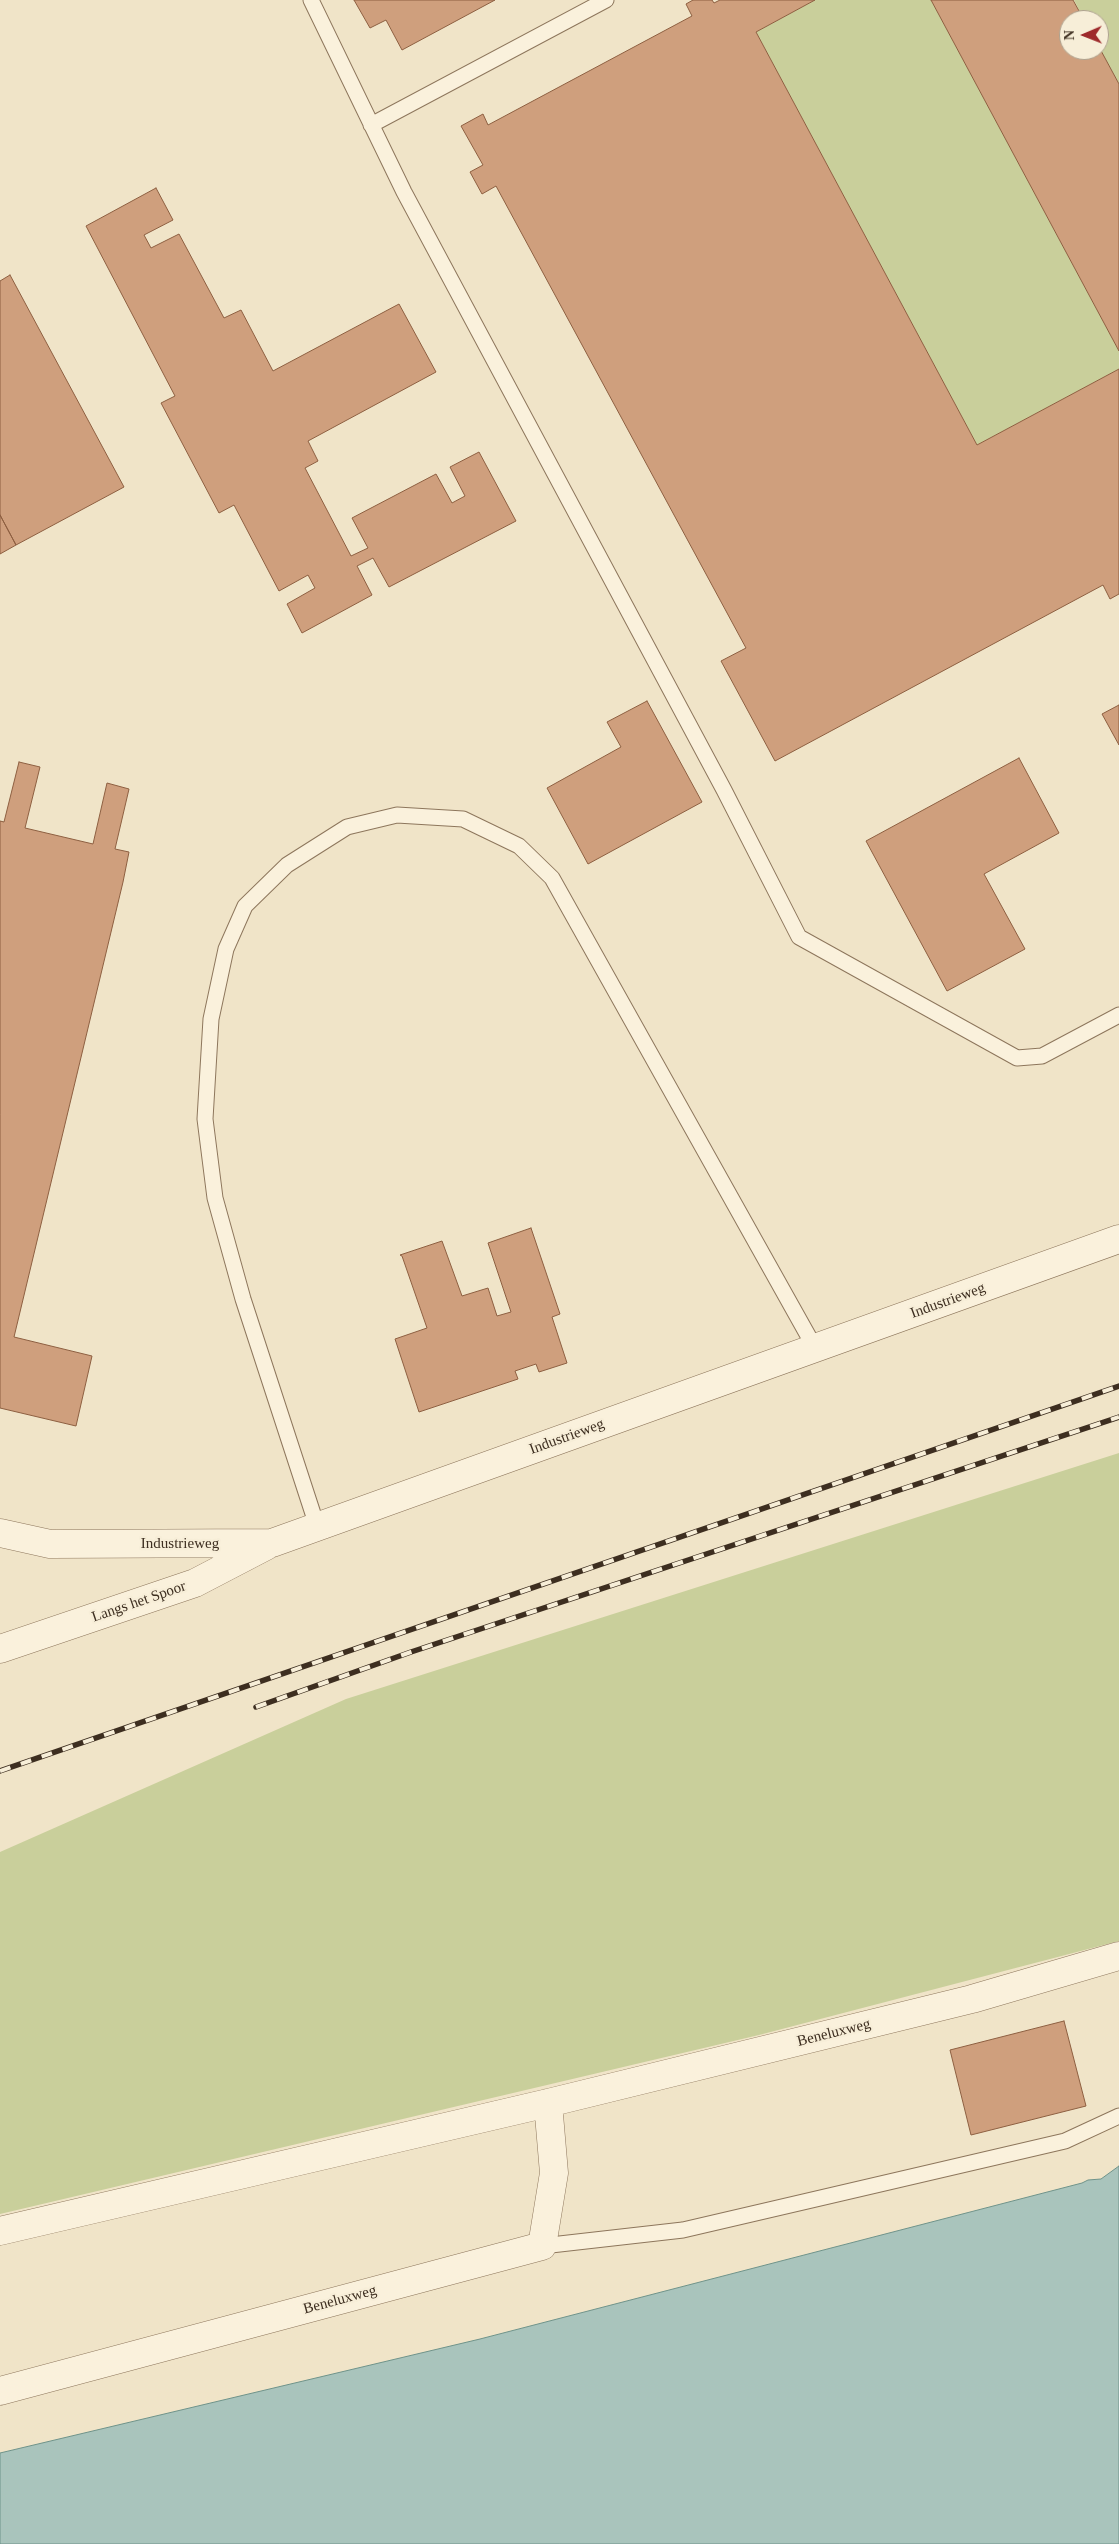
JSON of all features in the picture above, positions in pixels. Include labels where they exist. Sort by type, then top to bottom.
[{"type":"street","name":"Industrieweg","points":[[0,1534],[50,1544],[272,1543],[1119,1239]]},
{"type":"street","name":"Langs het Spoor","points":[[0,1649],[195,1583],[272,1543]]},
{"type":"street","name":"Beneluxweg","points":[[0,2230],[548,2103],[972,1998],[1119,1956]]},
{"type":"street","points":[[542,2246],[554,2173],[548,2103]]},
{"type":"street","name":"Beneluxweg","points":[[0,2391],[542,2246]]},
{"type":"lane","points":[[311,0],[404,192],[719,782],[799,937],[1017,1058],[1042,1056],[1119,1015]]},
{"type":"lane","points":[[371,125],[606,0]]},
{"type":"lane","points":[[317,1526],[243,1299],[225,1235],[215,1198],[205,1119],[211,1019],[226,949],[245,906],[287,864],[347,827],[397,815],[463,819],[519,846],[552,878],[815,1348]]},
{"type":"lane","points":[[542,2246],[693,2228],[1065,2141],[1119,2116]]},
{"type":"green space","points":[[815,0],[931,0],[1119,351],[1119,369],[977,445],[756,32]]},
{"type":"green space","points":[[1074,0],[1119,0],[1119,84],[1106,60],[1109,60],[1109,10],[1079,10]]},
{"type":"green space","points":[[1119,1453],[1119,1941],[759,2035],[0,2214],[0,1852],[346,1699]]},
{"type":"water","points":[[1119,2166],[1119,2544],[0,2544],[0,2453],[480,2339],[1088,2180],[1101,2179]]},
{"type":"building","points":[[354,0],[495,0],[402,50],[386,20],[370,28]]},
{"type":"building","points":[[693,0],[712,0],[714,3],[720,0],[815,0],[756,32],[977,445],[1119,369],[1119,594],[1110,599],[1103,585],[775,761],[721,661],[746,648],[496,186],[482,194],[470,172],[483,165],[461,126],[483,114],[488,125],[692,16],[686,4]]},
{"type":"building","points":[[931,0],[1073,0],[1078,10],[1059,10],[1059,60],[1106,60],[1119,84],[1119,351]]},
{"type":"building","points":[[156,188],[173,220],[144,235],[151,248],[179,234],[224,318],[241,310],[273,371],[399,304],[436,372],[308,441],[318,461],[305,468],[351,556],[368,548],[352,518],[436,474],[452,503],[465,496],[450,467],[479,452],[516,521],[389,587],[373,558],[357,566],[372,595],[302,633],[287,604],[315,588],[308,575],[279,591],[234,505],[219,513],[161,403],[175,396],[86,226]]},
{"type":"building","points":[[10,275],[124,487],[16,545],[0,515],[0,281]]},
{"type":"building","points":[[0,515],[16,545],[0,554]]},
{"type":"building","points":[[647,701],[702,802],[588,864],[547,788],[621,747],[607,722]]},
{"type":"building","points":[[1119,705],[1119,745],[1102,714]]},
{"type":"building","points":[[1019,758],[1059,833],[984,874],[1025,949],[947,991],[866,841]]},
{"type":"building","points":[[19,762],[40,767],[25,828],[93,844],[107,783],[129,789],[115,849],[129,852],[123,882],[14,1337],[92,1356],[76,1426],[0,1408],[0,821],[4,822]]},
{"type":"building","points":[[531,1228],[560,1314],[552,1317],[567,1363],[539,1372],[536,1364],[515,1371],[518,1379],[419,1412],[395,1339],[427,1328],[402,1256],[400,1255],[442,1241],[462,1296],[488,1288],[497,1316],[511,1312],[488,1243]]},
{"type":"building","points":[[1064,2021],[1086,2106],[971,2135],[950,2050]]},
{"type":"railway","points":[[0,1771],[1119,1386]]},
{"type":"railway","points":[[256,1707],[411,1652],[1119,1417]]}]
